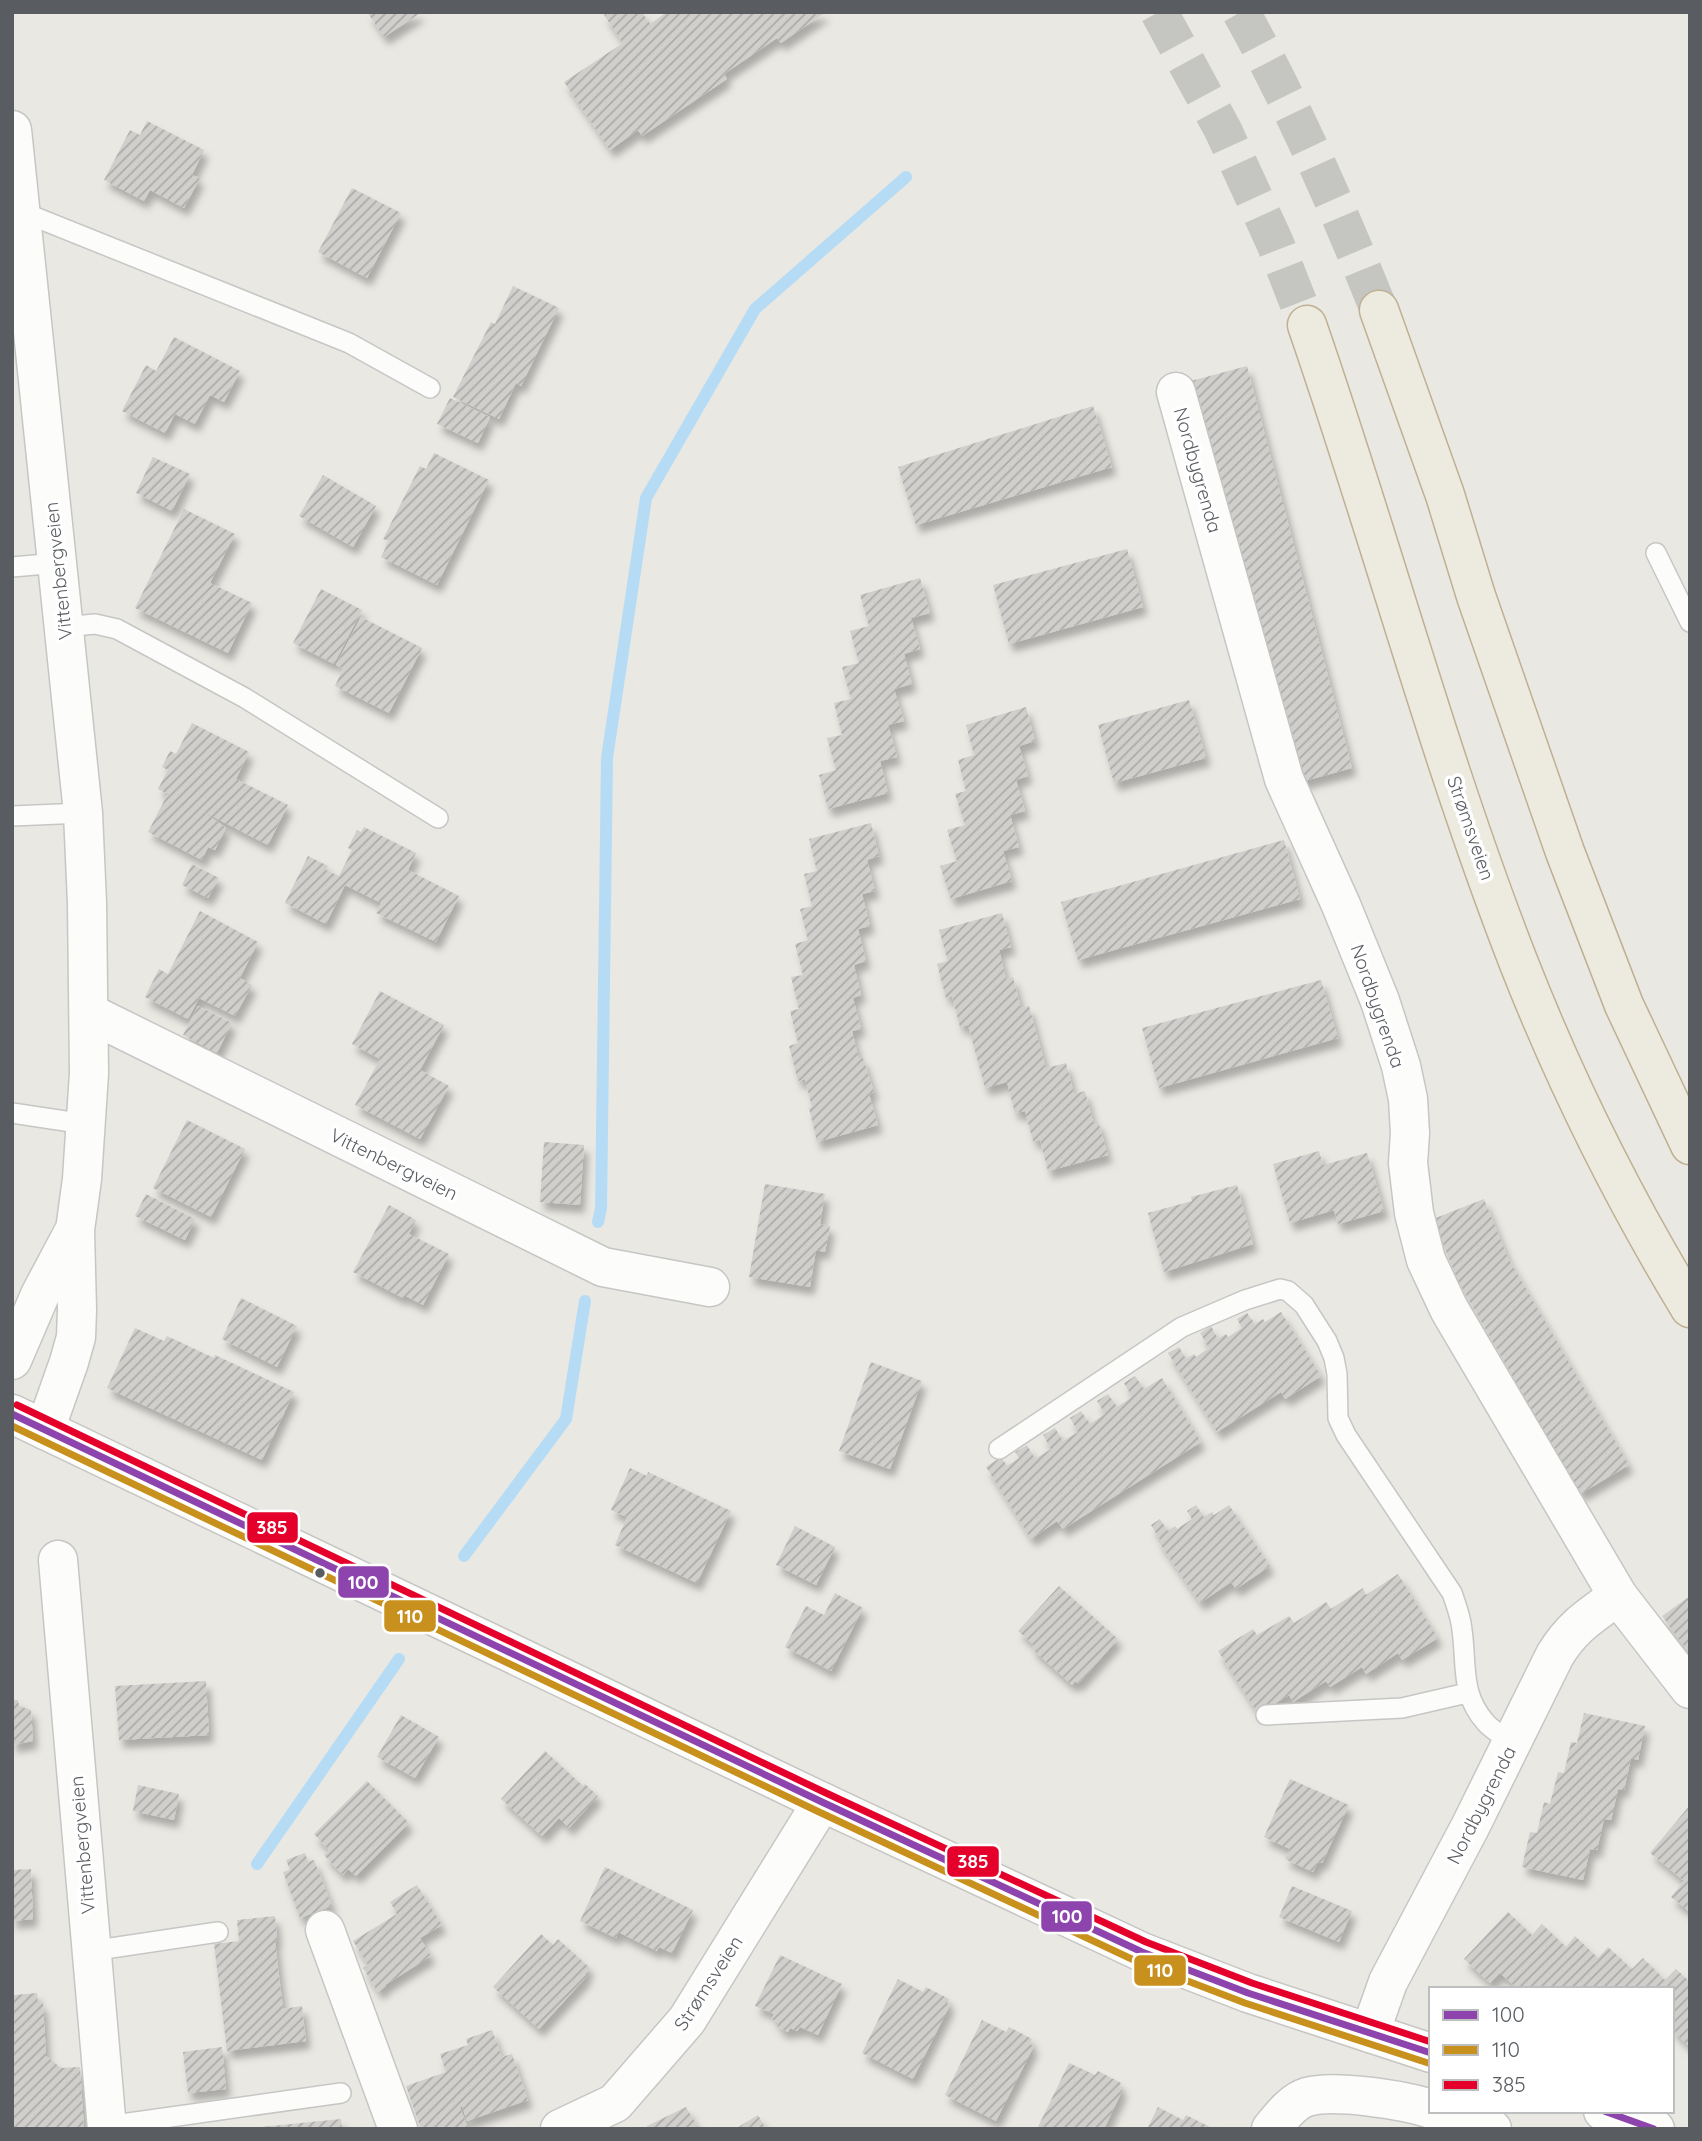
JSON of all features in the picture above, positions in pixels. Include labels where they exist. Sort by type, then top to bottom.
[{"type":"highway","points":[[1379,310],[1445,495],[1476,596],[1565,852],[1624,1005],[1690,1145]]},
{"type":"highway","name":"Strømsveien","points":[[1307,325],[1343,428],[1449,765],[1518,962],[1588,1122],[1690,1308]]},
{"type":"street","name":"Vittenbergveien","points":[[12,130],[20,211],[23,331],[58,563],[83,813],[89,1013],[89,1073],[82,1179],[75,1230],[76,1337],[60,1391],[29,1422]]},
{"type":"street","name":"Nordbygrenda","points":[[1176,391],[1284,779],[1341,905],[1380,1001],[1401,1066],[1408,1099],[1408,1163],[1414,1213],[1426,1261],[1449,1309],[1618,1596],[1690,1689]]},
{"type":"street","name":"Vittenbergveien","points":[[89,1013],[603,1268],[710,1287]]},
{"type":"street","name":"Vittenbergveien","points":[[12,1360],[40,1295],[75,1230]]},
{"type":"street","points":[[29,1422],[822,1802],[1142,1952],[1248,1993],[1429,2052]]},
{"type":"street","name":"Vittenbergveien","points":[[58,1560],[107,2127]]},
{"type":"street","name":"Nordbygrenda","points":[[1370,2034],[1388,1982],[1513,1742],[1555,1655],[1567,1636],[1579,1624],[1618,1596]]},
{"type":"street","name":"Strømsveien","points":[[560,2129],[615,2103],[687,2020],[822,1802]]},
{"type":"street","points":[[325,1930],[398,2129]]},
{"type":"street","points":[[1271,2129],[1283,2114],[1305,2097],[1376,2097],[1429,2109]]},
{"type":"street","points":[[1445,2113],[1492,2129]]},
{"type":"street","points":[[1609,2113],[1655,2129]]},
{"type":"lane","points":[[20,211],[349,343],[430,388]]},
{"type":"lane","points":[[1656,553],[1690,622]]},
{"type":"lane","points":[[12,568],[58,563]]},
{"type":"lane","points":[[64,627],[95,624],[117,629],[245,698],[438,818]]},
{"type":"lane","points":[[12,817],[83,813]]},
{"type":"lane","points":[[12,1113],[85,1124]]},
{"type":"lane","points":[[999,1449],[1182,1327],[1245,1300],[1280,1289],[1288,1291],[1304,1305],[1327,1340],[1334,1359],[1338,1418],[1346,1435],[1452,1593],[1463,1631],[1467,1693],[1488,1725],[1513,1742]]},
{"type":"lane","points":[[1266,1714],[1402,1708],[1467,1693]]},
{"type":"lane","points":[[91,1951],[218,1932]]},
{"type":"lane","points":[[107,2127],[341,2093]]},
{"type":"building","points":[[367,12],[422,12],[384,37]]},
{"type":"building","points":[[608,12],[642,12],[650,24],[667,12],[826,12],[781,43],[777,38],[724,74],[727,79],[642,136],[638,130],[610,150],[564,82],[623,43],[604,15]]},
{"type":"building","points":[[147,121],[204,150],[192,175],[200,178],[184,208],[150,190],[144,201],[104,180],[130,130],[140,135]]},
{"type":"building","points":[[352,188],[401,213],[367,278],[318,252]]},
{"type":"building","points":[[513,286],[559,308],[521,386],[516,383],[499,419],[453,397],[491,322],[495,324]]},
{"type":"building","points":[[174,337],[240,371],[224,402],[210,395],[195,424],[175,414],[165,433],[122,411],[146,365],[156,371]]},
{"type":"building","points":[[1247,366],[1352,768],[1297,783],[1191,381]]},
{"type":"building","points":[[450,398],[490,417],[478,443],[437,424]]},
{"type":"building","points":[[1093,406],[1112,467],[916,525],[898,467]]},
{"type":"building","points":[[434,453],[489,480],[437,585],[381,557],[389,541],[383,539],[420,466],[426,469]]},
{"type":"building","points":[[153,457],[190,474],[172,511],[136,493]]},
{"type":"building","points":[[323,475],[376,506],[353,547],[299,516]]},
{"type":"building","points":[[184,509],[235,534],[210,583],[252,603],[228,653],[135,608]]},
{"type":"building","points":[[1127,549],[1143,607],[1009,644],[993,585]]},
{"type":"building","points":[[920,578],[930,613],[911,618],[920,649],[904,654],[912,684],[894,689],[904,721],[888,725],[897,757],[880,761],[888,793],[828,809],[819,775],[836,770],[827,738],[842,735],[834,703],[851,699],[842,667],[859,663],[850,631],[869,626],[860,595]]},
{"type":"building","points":[[321,589],[362,610],[334,664],[293,643]]},
{"type":"building","points":[[361,617],[422,648],[389,713],[335,686],[343,668],[336,665]]},
{"type":"building","points":[[1189,700],[1206,758],[1114,783],[1098,725]]},
{"type":"building","points":[[1026,707],[1035,741],[1019,746],[1028,776],[1016,780],[1025,811],[1010,815],[1019,847],[1003,851],[1012,881],[951,899],[940,866],[957,861],[947,830],[965,825],[955,794],[966,791],[958,760],[974,755],[966,725]]},
{"type":"building","points":[[192,723],[249,752],[236,779],[288,805],[268,845],[204,812],[226,828],[215,850],[208,847],[202,860],[148,832],[167,795],[170,795],[158,789],[168,770],[162,767],[170,751],[176,754]]},
{"type":"building","points":[[871,823],[879,856],[867,860],[875,891],[862,894],[870,926],[858,929],[866,961],[854,965],[861,995],[853,998],[861,1029],[852,1031],[859,1059],[863,1058],[874,1092],[869,1094],[878,1125],[817,1142],[805,1079],[798,1081],[789,1046],[798,1043],[790,1011],[799,1009],[791,977],[803,975],[795,944],[808,940],[800,909],[812,906],[804,874],[817,871],[809,839]]},
{"type":"building","points":[[364,827],[416,853],[408,870],[459,896],[436,942],[376,913],[381,903],[345,885],[326,924],[285,903],[308,856],[328,866],[326,870],[339,876],[352,850],[348,848],[357,830],[361,832]]},
{"type":"building","points":[[1284,840],[1300,899],[1078,960],[1061,902]]},
{"type":"building","points":[[192,864],[219,878],[208,898],[182,885]]},
{"type":"building","points":[[200,911],[258,942],[240,978],[252,985],[235,1016],[199,998],[188,1019],[145,997],[159,969],[168,974]]},
{"type":"building","points":[[1002,913],[1011,947],[999,950],[1006,979],[1013,977],[1021,1008],[1029,1006],[1046,1068],[1066,1063],[1074,1094],[1085,1091],[1093,1122],[1098,1121],[1108,1155],[1048,1171],[1040,1140],[1033,1141],[1025,1111],[1015,1113],[1007,1082],[985,1088],[968,1025],[960,1027],[952,996],[946,998],[937,964],[948,961],[939,930]]},
{"type":"building","points":[[1321,980],[1338,1038],[1159,1088],[1142,1028]]},
{"type":"building","points":[[380,991],[444,1025],[420,1070],[449,1086],[420,1139],[355,1105],[380,1059],[352,1044]]},
{"type":"building","points":[[198,1006],[232,1023],[217,1053],[183,1035]]},
{"type":"building","points":[[187,1120],[245,1149],[211,1217],[153,1188]]},
{"type":"building","points":[[544,1142],[584,1145],[580,1205],[540,1202]]},
{"type":"building","points":[[1319,1151],[1323,1165],[1367,1153],[1384,1211],[1338,1224],[1334,1210],[1290,1223],[1273,1164]]},
{"type":"building","points":[[765,1184],[825,1194],[820,1224],[830,1226],[825,1252],[816,1250],[810,1287],[749,1277]]},
{"type":"building","points":[[1237,1185],[1253,1244],[1164,1272],[1148,1213],[1192,1201],[1191,1197]]},
{"type":"building","points":[[146,1194],[195,1219],[185,1240],[135,1216]]},
{"type":"building","points":[[1484,1199],[1508,1258],[1629,1465],[1580,1494],[1458,1281],[1433,1219]]},
{"type":"building","points":[[389,1205],[416,1220],[409,1234],[449,1254],[423,1305],[404,1295],[403,1298],[353,1272]]},
{"type":"building","points":[[241,1298],[297,1326],[277,1367],[222,1339]]},
{"type":"building","points":[[1281,1312],[1321,1376],[1285,1399],[1281,1392],[1217,1432],[1168,1353],[1179,1347],[1186,1359],[1194,1354],[1196,1357],[1209,1348],[1200,1333],[1211,1326],[1218,1339],[1226,1334],[1228,1337],[1242,1328],[1237,1319],[1247,1313],[1255,1324],[1263,1319],[1265,1322]]},
{"type":"building","points":[[135,1328],[164,1341],[167,1336],[214,1358],[215,1355],[294,1392],[262,1460],[107,1388]]},
{"type":"building","points":[[871,1362],[922,1381],[890,1469],[839,1451]]},
{"type":"building","points":[[1135,1376],[1144,1389],[1162,1378],[1201,1442],[1063,1529],[1057,1521],[1031,1539],[986,1467],[1001,1457],[1007,1466],[1019,1458],[1015,1452],[1027,1445],[1035,1459],[1051,1449],[1043,1435],[1055,1428],[1063,1441],[1078,1432],[1070,1418],[1081,1411],[1090,1424],[1105,1414],[1097,1401],[1108,1394],[1117,1407],[1132,1397],[1124,1383]]},
{"type":"building","points":[[630,1468],[647,1476],[648,1472],[731,1511],[697,1583],[615,1545],[627,1517],[611,1510]]},
{"type":"building","points":[[1196,1505],[1204,1517],[1212,1512],[1214,1515],[1229,1505],[1270,1566],[1236,1589],[1231,1582],[1200,1603],[1158,1541],[1160,1540],[1151,1525],[1160,1519],[1168,1531],[1175,1526],[1177,1529],[1192,1519],[1187,1511]]},
{"type":"building","points":[[795,1526],[835,1547],[816,1585],[776,1565]]},
{"type":"building","points":[[1398,1574],[1438,1638],[1402,1660],[1398,1653],[1366,1674],[1362,1667],[1330,1687],[1326,1681],[1293,1702],[1289,1695],[1258,1714],[1218,1651],[1253,1629],[1257,1635],[1289,1616],[1294,1623],[1326,1602],[1331,1609],[1363,1588],[1366,1595]]},
{"type":"building","points":[[1059,1586],[1118,1639],[1078,1684],[1075,1681],[1072,1685],[1031,1648],[1034,1645],[1018,1631]]},
{"type":"building","points":[[835,1593],[863,1608],[831,1671],[785,1647],[806,1606],[824,1615]]},
{"type":"building","points":[[1690,1596],[1690,1654],[1662,1616]]},
{"type":"building","points":[[206,1681],[209,1735],[119,1740],[115,1686]]},
{"type":"building","points":[[12,1700],[18,1700],[19,1706],[31,1710],[33,1741],[12,1745]]},
{"type":"building","points":[[1584,1713],[1645,1726],[1638,1760],[1631,1758],[1624,1790],[1618,1789],[1611,1820],[1604,1819],[1597,1850],[1590,1849],[1583,1880],[1522,1867],[1530,1832],[1537,1833],[1544,1802],[1550,1804],[1558,1772],[1564,1773],[1571,1742],[1577,1743]]},
{"type":"building","points":[[401,1715],[439,1737],[415,1778],[377,1757]]},
{"type":"building","points":[[545,1751],[598,1796],[569,1828],[559,1818],[542,1836],[501,1799]]},
{"type":"building","points":[[1290,1779],[1349,1805],[1322,1863],[1318,1862],[1313,1872],[1285,1859],[1290,1849],[1264,1837]]},
{"type":"building","points":[[367,1781],[409,1823],[356,1876],[348,1869],[343,1875],[324,1855],[329,1850],[314,1834]]},
{"type":"building","points":[[138,1785],[179,1794],[174,1820],[133,1811]]},
{"type":"building","points":[[1690,1805],[1690,1912],[1671,1897],[1684,1881],[1650,1853]]},
{"type":"building","points":[[305,1853],[308,1862],[314,1860],[332,1906],[300,1918],[283,1872],[290,1870],[286,1860]]},
{"type":"building","points":[[605,1867],[693,1910],[672,1953],[659,1947],[657,1951],[618,1932],[616,1938],[580,1921]]},
{"type":"building","points":[[31,1869],[33,1919],[12,1921],[12,1870]]},
{"type":"building","points":[[417,1885],[442,1925],[420,1938],[431,1956],[378,1992],[363,1968],[368,1965],[353,1941],[397,1914],[390,1902]]},
{"type":"building","points":[[1292,1886],[1352,1911],[1339,1942],[1279,1917]]},
{"type":"building","points":[[1508,1912],[1532,1935],[1542,1924],[1566,1947],[1575,1936],[1598,1958],[1608,1947],[1632,1969],[1643,1958],[1665,1980],[1676,1969],[1690,1982],[1690,2047],[1674,2032],[1674,1987],[1516,1987],[1500,1973],[1490,1983],[1464,1959]]},
{"type":"building","points":[[275,1916],[275,1941],[283,2009],[302,2006],[306,2041],[227,2051],[214,1944],[239,1941],[237,1920]]},
{"type":"building","points":[[541,1934],[553,1945],[558,1939],[590,1968],[585,1974],[587,1976],[539,2029],[493,1987]]},
{"type":"building","points":[[780,1955],[842,1984],[818,2035],[800,2027],[797,2031],[790,2028],[788,2032],[777,2027],[779,2023],[772,2019],[774,2014],[755,2006]]},
{"type":"building","points":[[898,1979],[923,1992],[926,1987],[949,1999],[947,2004],[950,2005],[913,2079],[862,2053]]},
{"type":"building","points":[[37,1993],[38,2004],[43,2003],[46,2056],[61,2068],[80,2067],[84,2129],[12,2129],[14,1995]]},
{"type":"building","points":[[982,2020],[1006,2032],[1009,2027],[1032,2039],[1030,2044],[1034,2046],[996,2121],[945,2095]]},
{"type":"building","points":[[492,2030],[502,2057],[512,2054],[528,2100],[467,2121],[462,2106],[460,2107],[467,2126],[459,2129],[421,2129],[406,2086],[446,2072],[440,2054],[468,2045],[466,2039]]},
{"type":"building","points":[[222,2047],[226,2089],[188,2093],[183,2052]]},
{"type":"building","points":[[1069,2063],[1095,2075],[1098,2071],[1121,2083],[1119,2088],[1123,2089],[1104,2129],[1037,2129]]},
{"type":"building","points":[[686,2107],[699,2129],[648,2129],[647,2126]]},
{"type":"building","points":[[1158,2107],[1183,2120],[1186,2115],[1210,2127],[1147,2129]]},
{"type":"building","points":[[758,2115],[766,2129],[735,2129]]},
{"type":"building","points":[[341,2119],[342,2129],[261,2129],[261,2127]]},
{"type":"waterway","points":[[598,1222],[601,1208],[607,758],[646,498],[755,309],[906,177]]},
{"type":"waterway","points":[[464,1556],[566,1419],[585,1301]]},
{"type":"waterway","points":[[257,1864],[399,1659]]},
{"type":"tunnel","points":[[1159,12],[1223,130],[1275,243],[1307,325]]},
{"type":"tunnel","points":[[1241,12],[1314,159],[1379,310]]},
{"type":"transit line","name":"385","points":[[17,1405],[826,1793],[1146,1942],[1252,1983],[1429,2041]]},
{"type":"transit line","name":"100","points":[[12,1414],[822,1802],[1142,1952],[1248,1993],[1429,2052]]},
{"type":"transit line","name":"110","points":[[12,1426],[1138,1962],[1245,2003],[1428,2063]]},
{"type":"transit line","name":"100","points":[[1610,2113],[1654,2129]]}]
